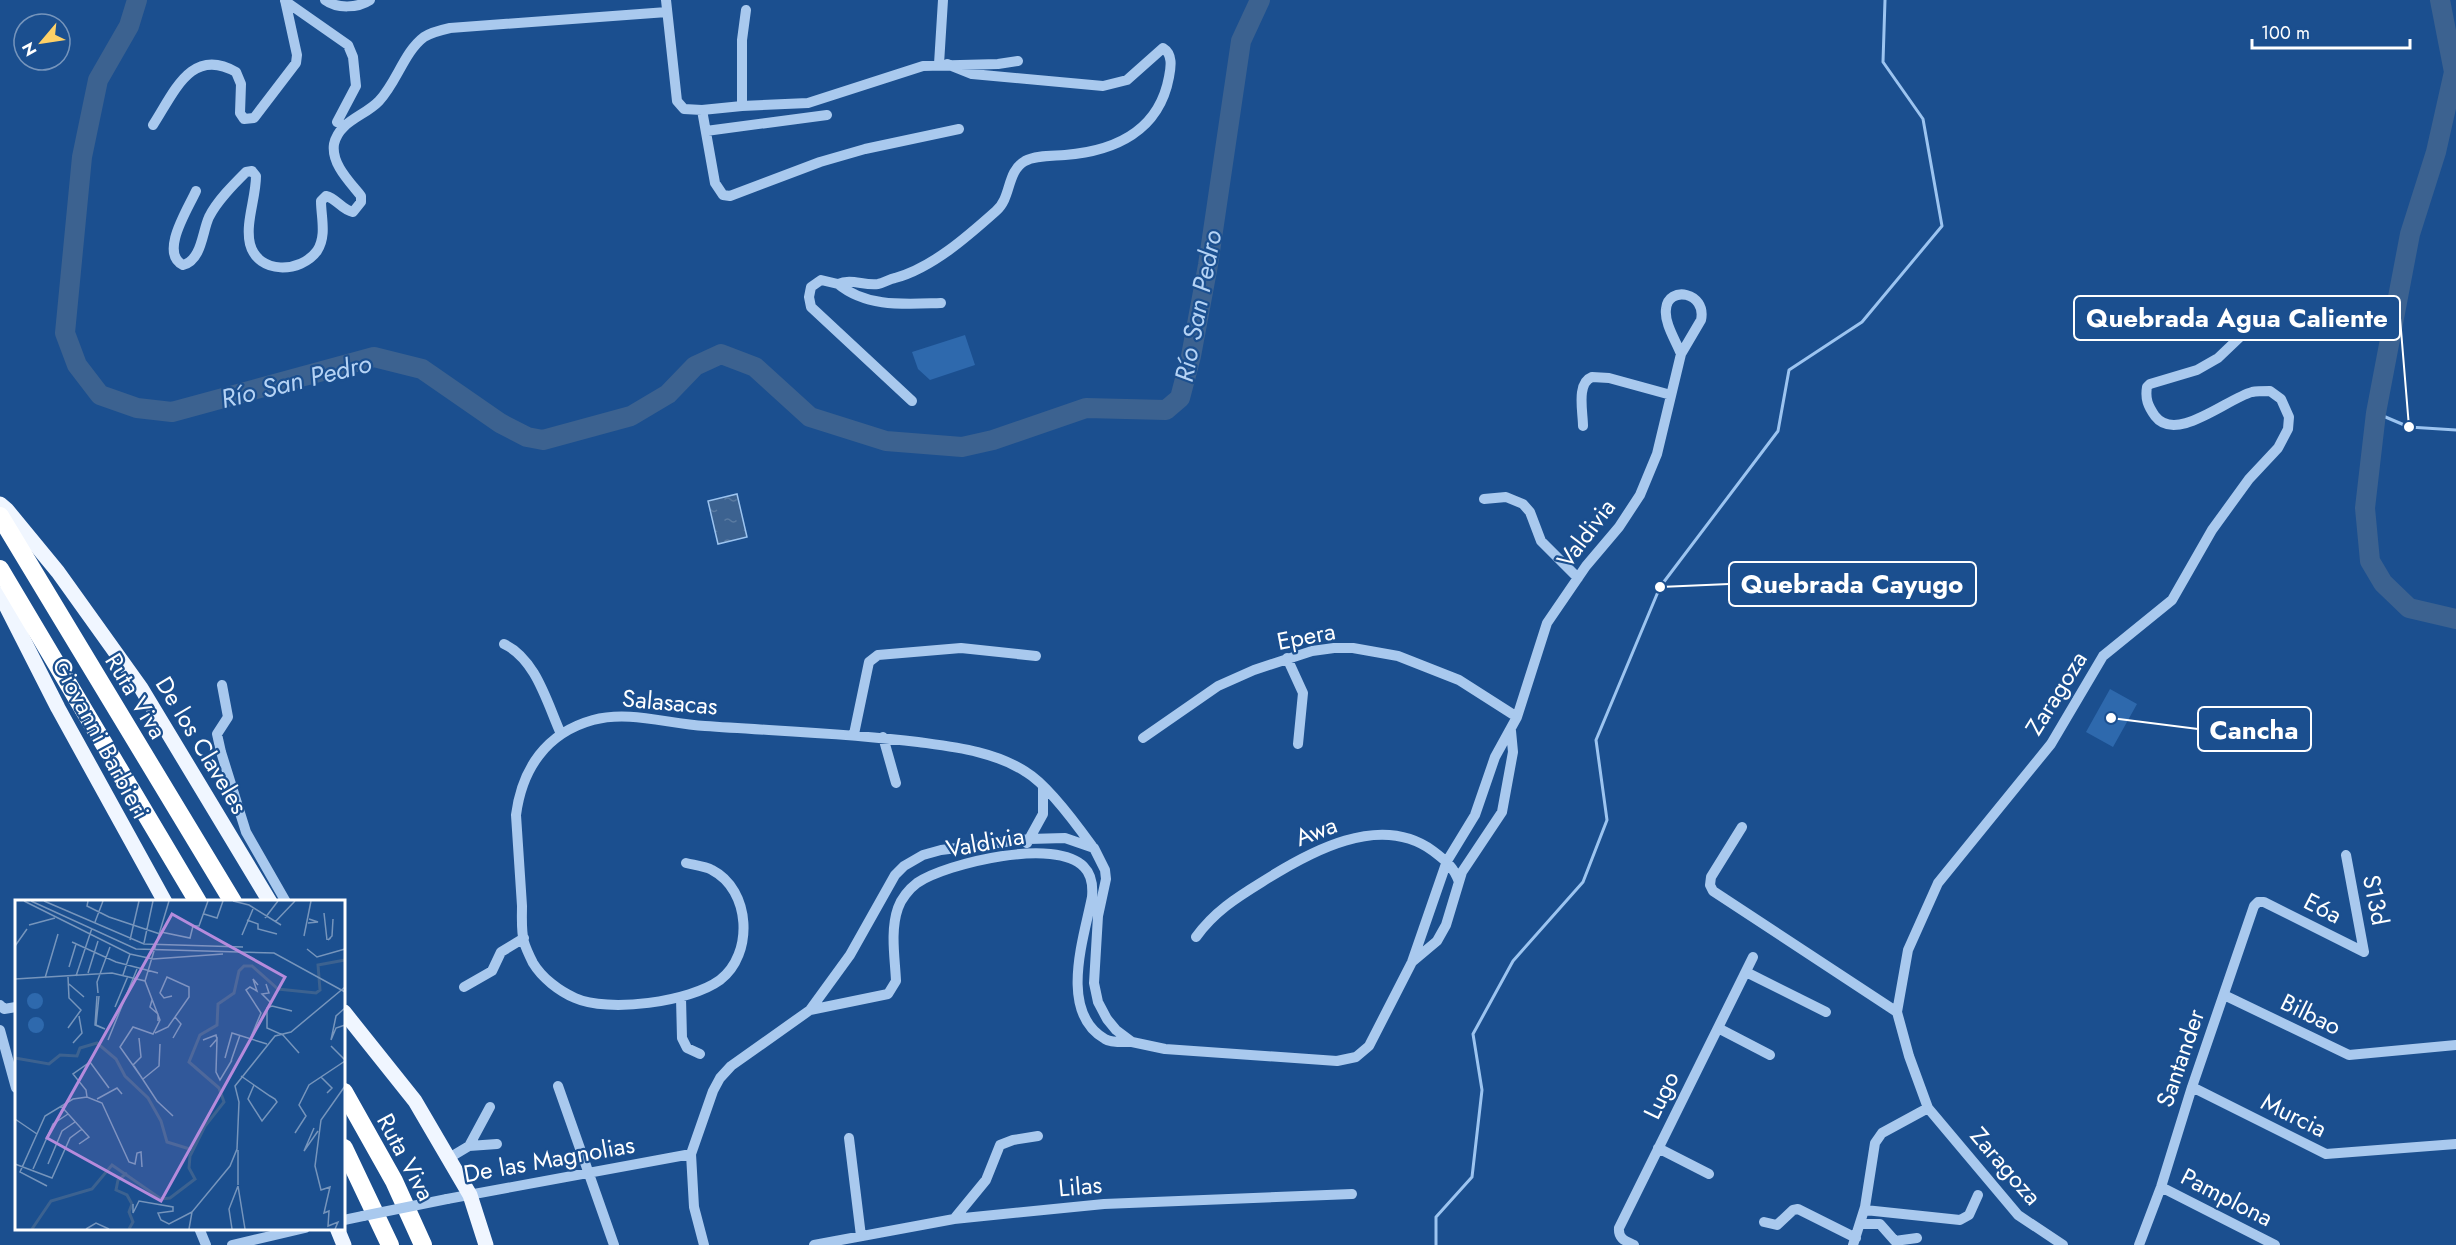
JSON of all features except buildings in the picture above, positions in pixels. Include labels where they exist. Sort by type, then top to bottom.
[{"type":"highway","name":"Ruta Viva","points":[[0,516],[232,900]]},
{"type":"highway","points":[[0,569],[197,900]]},
{"type":"highway","name":"Ruta Viva","points":[[345,1094],[394,1181],[423,1245]]},
{"type":"highway","points":[[345,1150],[390,1245]]},
{"type":"main road","name":"De los Claveles","points":[[0,504],[8,510],[58,572],[141,688],[269,900]]},
{"type":"main road","name":"Giovanni Barbieri","points":[[0,594],[58,708],[164,900]]},
{"type":"main road","points":[[345,1013],[416,1101],[470,1195],[486,1245]]},
{"type":"main road","points":[[338,1230],[344,1245]]},
{"type":"street","points":[[325,0],[351,7],[370,0]]},
{"type":"street","points":[[666,0],[677,101],[684,109],[702,110],[808,103],[923,66],[943,64],[966,66],[1018,61]]},
{"type":"street","points":[[943,0],[943,64]]},
{"type":"street","points":[[285,1],[348,45],[353,57],[356,86],[337,122]]},
{"type":"street","points":[[153,125],[188,73],[215,62],[236,72],[241,84],[240,113],[244,120],[254,117],[296,63],[297,55],[285,1]]},
{"type":"street","points":[[742,106],[742,40],[746,10]]},
{"type":"street","points":[[196,190],[174,240],[172,254],[176,262],[183,265],[190,264],[197,255],[210,215],[246,172],[252,171],[256,176],[249,232],[252,250],[266,264],[275,268],[297,264],[316,252],[320,244],[323,224],[321,201],[326,196],[331,197],[345,210],[353,212],[361,202],[361,196],[339,167],[334,152],[339,134],[350,121],[384,96],[412,49],[423,38],[434,32],[450,28],[667,12]]},
{"type":"street","points":[[838,284],[844,281],[880,284],[907,275],[934,259],[1002,206],[1014,171],[1027,160],[1092,152],[1124,142],[1154,112],[1167,84],[1170,67],[1168,52],[1163,48],[1127,80],[1103,86],[972,74],[943,64]]},
{"type":"street","points":[[702,110],[716,183],[719,191],[729,196],[820,162],[865,149],[959,129]]},
{"type":"street","points":[[706,131],[827,115]]},
{"type":"street","points":[[912,401],[811,307],[809,297],[812,287],[821,280],[838,284],[860,297],[885,303],[941,303]]},
{"type":"street","name":"Valdivia","points":[[810,1010],[888,994],[896,981],[893,932],[898,908],[906,893],[916,884],[958,866],[1021,853],[1073,859],[1083,866],[1093,885],[1093,915],[1076,974],[1081,1008],[1093,1029],[1107,1041],[1132,1042],[1165,1049],[1337,1061],[1356,1057],[1369,1046],[1412,962],[1447,861],[1475,815],[1495,757],[1517,717],[1547,623],[1578,578],[1619,527],[1640,495],[1657,454],[1681,354],[1703,314],[1693,297],[1681,294],[1671,298],[1666,309],[1666,317],[1681,354]]},
{"type":"street","name":"Zaragoza","points":[[2063,1245],[2018,1215],[1928,1108],[1909,1056],[1897,1012],[1908,950],[1938,883],[2051,744],[2103,656],[2172,600],[2212,531],[2249,479],[2278,448],[2288,429],[2289,417],[2281,399],[2270,391],[2252,392],[2193,421],[2171,425],[2159,422],[2145,397],[2150,384],[2197,370],[2218,358],[2260,318]]},
{"type":"street","points":[[1583,426],[1582,389],[1584,383],[1592,376],[1609,378],[1671,395]]},
{"type":"street","points":[[1484,499],[1506,497],[1523,504],[1530,512],[1541,541],[1578,578]]},
{"type":"street","points":[[504,644],[515,650],[528,665],[561,734]]},
{"type":"street","points":[[854,734],[869,662],[878,655],[961,648],[1036,656]]},
{"type":"street","name":"Epera","points":[[1143,738],[1218,686],[1287,658],[1334,648],[1353,648],[1398,656],[1459,680],[1517,717]]},
{"type":"street","points":[[1287,658],[1303,693],[1298,744]]},
{"type":"street","points":[[222,685],[228,717],[217,734],[221,752],[246,832],[285,900]]},
{"type":"street","name":"Salasacas","points":[[686,863],[712,870],[728,883],[739,900],[744,916],[743,936],[735,961],[721,979],[681,998],[652,1003],[604,1004],[576,999],[556,988],[534,965],[524,938],[516,815],[518,794],[536,756],[561,734],[593,720],[620,716],[702,726],[854,734],[965,748],[994,757],[1025,771],[1073,819],[1094,848],[1106,870],[1106,879],[1093,915]]},
{"type":"street","name":"Valdivia","points":[[1412,962],[1437,940],[1446,925],[1459,882],[1474,854],[1502,812],[1513,752],[1511,731]]},
{"type":"street","points":[[883,737],[896,783]]},
{"type":"street","points":[[1021,853],[1043,814],[1043,788]]},
{"type":"street","points":[[1742,827],[1711,877],[1710,885],[1713,891],[1897,1012]]},
{"type":"street","name":"Awa","points":[[1196,937],[1222,907],[1290,864],[1321,848],[1347,840],[1395,836],[1412,840],[1429,848],[1447,861],[1455,871],[1459,882]]},
{"type":"street","points":[[704,1245],[694,1207],[691,1154],[713,1091],[720,1078],[731,1066],[810,1010],[850,955],[895,875],[904,866],[923,855],[941,850],[1029,838],[1065,837],[1094,848]]},
{"type":"street","name":"S13d","points":[[2346,855],[2364,952]]},
{"type":"street","name":"Santander","points":[[2140,1240],[2160,1187],[2254,906],[2258,902],[2264,902]]},
{"type":"street","name":"E6a","points":[[2264,902],[2364,952]]},
{"type":"street","points":[[1093,915],[1094,983],[1098,1002],[1116,1030],[1132,1042]]},
{"type":"street","points":[[464,987],[492,971],[501,952],[524,938]]},
{"type":"street","name":"Lugo","points":[[1634,1245],[1620,1237],[1619,1228],[1753,957]]},
{"type":"street","points":[[1746,972],[1826,1012]]},
{"type":"street","name":"Bilbao","points":[[2224,995],[2349,1055],[2456,1045]]},
{"type":"street","points":[[681,998],[682,1038],[687,1048],[700,1054]]},
{"type":"street","points":[[1718,1028],[1770,1055]]},
{"type":"street","points":[[0,1030],[15,1084]]},
{"type":"street","points":[[558,1086],[614,1245]]},
{"type":"street","name":"Murcia","points":[[2192,1087],[2326,1154],[2456,1144]]},
{"type":"street","points":[[469,1146],[490,1107]]},
{"type":"street","points":[[1764,1222],[1778,1225],[1793,1210],[1798,1209],[1854,1242],[1865,1210],[1878,1136],[1928,1108]]},
{"type":"street","points":[[954,1219],[986,1180],[1000,1145],[1004,1142],[1038,1137]]},
{"type":"street","points":[[849,1138],[861,1236]]},
{"type":"street","points":[[448,1158],[469,1146],[497,1144]]},
{"type":"street","points":[[1658,1148],[1709,1174]]},
{"type":"street","name":"De las Magnolias","points":[[345,1220],[691,1154]]},
{"type":"street","name":"Pamplona","points":[[2160,1187],[2275,1245]]},
{"type":"street","name":"Lilas","points":[[814,1245],[954,1219],[1104,1204],[1352,1194]]},
{"type":"street","points":[[1865,1210],[1960,1220],[1969,1215],[1978,1195]]},
{"type":"street","points":[[1861,1224],[1880,1224],[1895,1241],[1917,1238]]},
{"type":"street","points":[[200,1230],[206,1245]]},
{"type":"street","points":[[232,1245],[296,1230]]},
{"type":"shaded area","points":[[965,335],[975,365],[930,380],[918,369],[912,352]]},
{"type":"shaded area","points":[[2110,689],[2137,704],[2113,747],[2086,732]]},
{"type":"water","points":[[737,494],[747,537],[718,544],[708,501]]},
{"type":"waterway","name":"Río San Pedro","points":[[137,0],[129,26],[98,80],[82,157],[65,333],[77,365],[100,395],[137,408],[172,412],[374,357],[422,369],[500,423],[527,437],[543,440],[631,416],[668,394],[695,366],[721,354],[755,367],[810,417],[886,441],[962,447],[993,440],[1086,408],[1166,410],[1180,398],[1191,356],[1208,265],[1241,41],[1260,0]]},
{"type":"waterway","points":[[1436,1245],[1436,1217],[1472,1177],[1482,1090],[1473,1034],[1513,961],[1583,882],[1607,820],[1596,740],[1660,587],[1778,431],[1789,370],[1862,322],[1942,226],[1923,119],[1883,62],[1885,0]]},
{"type":"waterway","name":"Río San Pedro","points":[[2440,0],[2454,72],[2436,152],[2410,234],[2376,413],[2365,508],[2370,561],[2383,583],[2409,608],[2456,619]]},
{"type":"waterway","points":[[2376,413],[2409,427],[2456,430]]},
{"type":"place","name":"Quebrada Agua Caliente","points":[[2409,427]]},
{"type":"place","name":"Quebrada Cayugo","points":[[1660,587]]},
{"type":"place","name":"Cancha","points":[[2111,718]]}]
